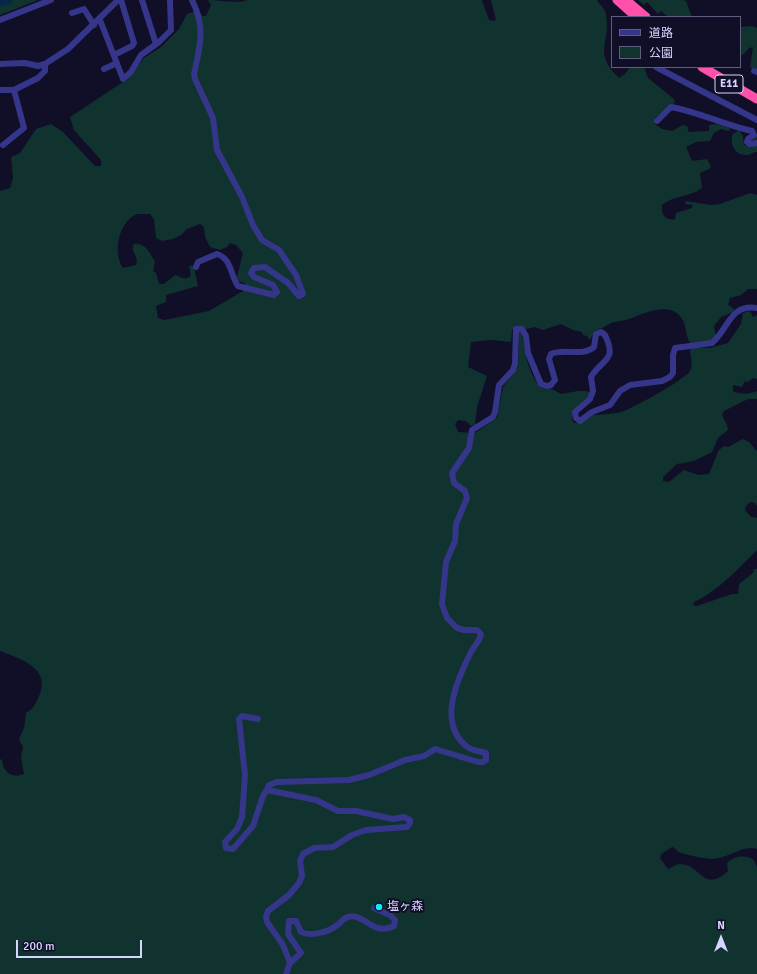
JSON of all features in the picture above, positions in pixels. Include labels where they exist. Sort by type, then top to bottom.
[{"type":"highway","points":[[617,0],[635,16]]},
{"type":"highway","points":[[626,0],[645,16]]},
{"type":"highway","name":"E11","points":[[704,68],[757,99]]},
{"type":"highway","name":"E11","points":[[715,68],[757,92]]},
{"type":"street","points":[[0,20],[51,0]]},
{"type":"street","points":[[0,64],[25,63],[38,66],[45,64],[68,49],[100,20],[118,0]]},
{"type":"street","points":[[114,55],[132,46],[134,43],[121,0]]},
{"type":"street","points":[[142,0],[156,44]]},
{"type":"street","points":[[100,20],[124,79],[131,72],[140,55],[156,44],[171,30],[170,0]]},
{"type":"street","points":[[192,0],[201,27],[201,44],[194,74],[213,118],[217,150],[242,197],[258,234],[262,240],[279,250],[296,275],[303,294],[299,296],[288,284],[265,267],[254,268],[252,273],[254,277],[273,285],[277,292],[274,295],[238,286],[229,264],[221,256],[213,255],[196,263],[196,267]]},
{"type":"street","points":[[72,13],[84,10],[94,25]]},
{"type":"street","points":[[104,69],[117,63]]},
{"type":"street","points":[[0,90],[14,90],[44,73],[45,64]]},
{"type":"street","points":[[658,68],[757,120]]},
{"type":"street","points":[[2,145],[24,128],[14,90]]},
{"type":"street","points":[[657,121],[671,107],[692,111],[724,124],[752,131],[754,135],[748,139],[747,142],[750,144],[757,143]]},
{"type":"street","points":[[258,718],[242,716],[239,719],[245,780],[242,817],[237,829],[225,842],[226,848],[233,849],[253,826],[263,796],[269,785],[273,783],[349,780],[369,775],[405,760],[424,756],[435,749],[478,762],[483,762],[486,760],[486,754],[468,747],[455,732],[452,724],[451,709],[457,684],[481,634],[477,630],[464,630],[457,628],[451,623],[443,610],[443,595],[446,562],[455,541],[456,524],[467,498],[465,491],[454,483],[452,473],[469,448],[472,430],[493,417],[499,385],[513,370],[515,364],[516,330],[522,329],[524,332],[528,353],[541,384],[546,386],[551,385],[555,380],[549,358],[551,354],[556,352],[588,350],[594,347],[596,334],[601,332],[605,335],[610,348],[608,359],[595,370],[591,377],[593,391],[590,399],[575,412],[576,418],[580,421],[592,412],[610,405],[620,391],[630,385],[653,383],[667,379],[673,373],[673,355],[675,348],[712,343],[737,311],[745,308],[757,308]]},
{"type":"street","points":[[267,790],[316,800],[338,811],[356,811],[410,820],[410,825],[407,827],[366,830],[352,835],[330,848],[314,848],[303,854],[300,861],[302,876],[299,883],[289,895],[268,912],[266,917],[269,925],[283,945],[290,963]]},
{"type":"street","points":[[286,974],[290,963],[301,953],[288,934],[288,921],[296,921],[301,932],[307,935],[335,927],[345,918],[351,916],[357,917],[369,925],[379,929],[394,926],[395,920],[393,916],[374,908]]},
{"type":"green space","points":[[0,0],[38,0],[0,15]]},
{"type":"green space","points":[[208,0],[235,2],[247,0],[482,0],[489,20],[493,21],[496,20],[491,0],[597,0],[605,10],[607,25],[604,54],[611,69],[619,78],[625,74],[629,68],[644,68],[648,78],[674,99],[675,102],[673,104],[655,118],[655,124],[662,129],[672,131],[683,125],[687,126],[689,132],[709,131],[709,125],[717,124],[730,128],[729,131],[721,129],[714,133],[710,141],[696,142],[686,147],[692,161],[707,159],[711,166],[709,169],[700,173],[702,188],[662,205],[664,216],[672,220],[675,219],[676,213],[692,208],[693,205],[685,204],[686,201],[711,205],[720,204],[750,193],[757,195],[757,289],[748,289],[741,295],[730,298],[728,305],[734,309],[733,312],[721,317],[714,326],[716,336],[712,341],[690,343],[682,318],[674,311],[668,309],[654,310],[627,320],[611,323],[595,331],[590,340],[587,336],[583,335],[582,332],[573,330],[561,324],[543,330],[535,327],[526,329],[517,326],[512,330],[511,342],[492,340],[471,342],[468,367],[487,376],[477,407],[475,425],[471,426],[466,421],[458,420],[455,424],[458,432],[475,433],[497,418],[503,387],[518,367],[519,345],[517,333],[520,331],[529,366],[540,387],[552,389],[561,394],[578,391],[586,391],[590,393],[589,396],[573,410],[572,420],[574,423],[580,423],[593,415],[618,413],[627,410],[678,381],[691,369],[691,348],[710,348],[728,343],[741,324],[743,313],[750,311],[753,317],[757,315],[757,379],[753,378],[748,382],[745,381],[742,387],[733,385],[733,391],[745,394],[757,391],[757,399],[748,399],[724,411],[722,415],[728,430],[718,438],[712,452],[694,461],[677,464],[663,477],[663,481],[669,482],[684,470],[698,475],[709,474],[719,450],[724,446],[728,447],[743,439],[749,442],[757,451],[757,506],[755,503],[750,502],[746,506],[745,510],[751,517],[757,518],[757,550],[727,579],[711,592],[694,602],[693,605],[697,606],[732,594],[738,594],[739,584],[753,573],[754,569],[757,569],[757,849],[747,848],[713,859],[701,858],[678,852],[672,847],[661,854],[660,858],[668,869],[678,864],[687,865],[707,879],[713,880],[728,871],[727,863],[733,859],[743,856],[754,860],[757,867],[757,974],[0,974],[0,759],[2,760],[6,771],[12,775],[16,776],[24,774],[21,757],[23,747],[19,739],[24,728],[26,713],[31,710],[35,704],[42,686],[41,678],[38,672],[32,666],[25,661],[0,651],[0,191],[10,188],[13,178],[11,157],[20,153],[36,129],[51,124],[63,132],[95,166],[101,166],[101,160],[74,130],[70,117],[129,78],[144,58],[161,47],[179,29],[187,14],[199,10],[202,16],[206,16],[211,5]],"holes":[[[137,214],[150,214],[154,219],[156,238],[162,241],[173,239],[181,235],[187,229],[200,224],[204,227],[205,237],[210,247],[220,250],[227,247],[230,243],[236,245],[243,253],[237,277],[238,281],[245,283],[243,291],[209,311],[164,320],[158,318],[156,306],[166,302],[166,295],[198,286],[194,267],[192,265],[189,266],[191,276],[183,278],[175,275],[164,284],[159,284],[156,273],[153,271],[155,262],[147,249],[138,244],[134,244],[133,247],[133,252],[137,259],[136,265],[123,268],[118,254],[118,246],[119,238],[126,223]]]},
{"type":"green space","points":[[638,0],[683,0],[686,1],[692,16],[667,16],[661,11],[658,14],[647,2],[644,5]]},
{"type":"green space","points":[[751,26],[757,28],[757,70],[750,68],[753,47],[749,48],[743,55],[741,54],[741,27]]},
{"type":"green space","points":[[739,130],[743,136],[744,145],[752,146],[753,139],[757,136],[757,152],[743,155],[734,149],[732,135]]},
{"type":"waterway","points":[[0,2],[8,0]]},
{"type":"place","name":"塩ヶ森","points":[[379,907]]}]
